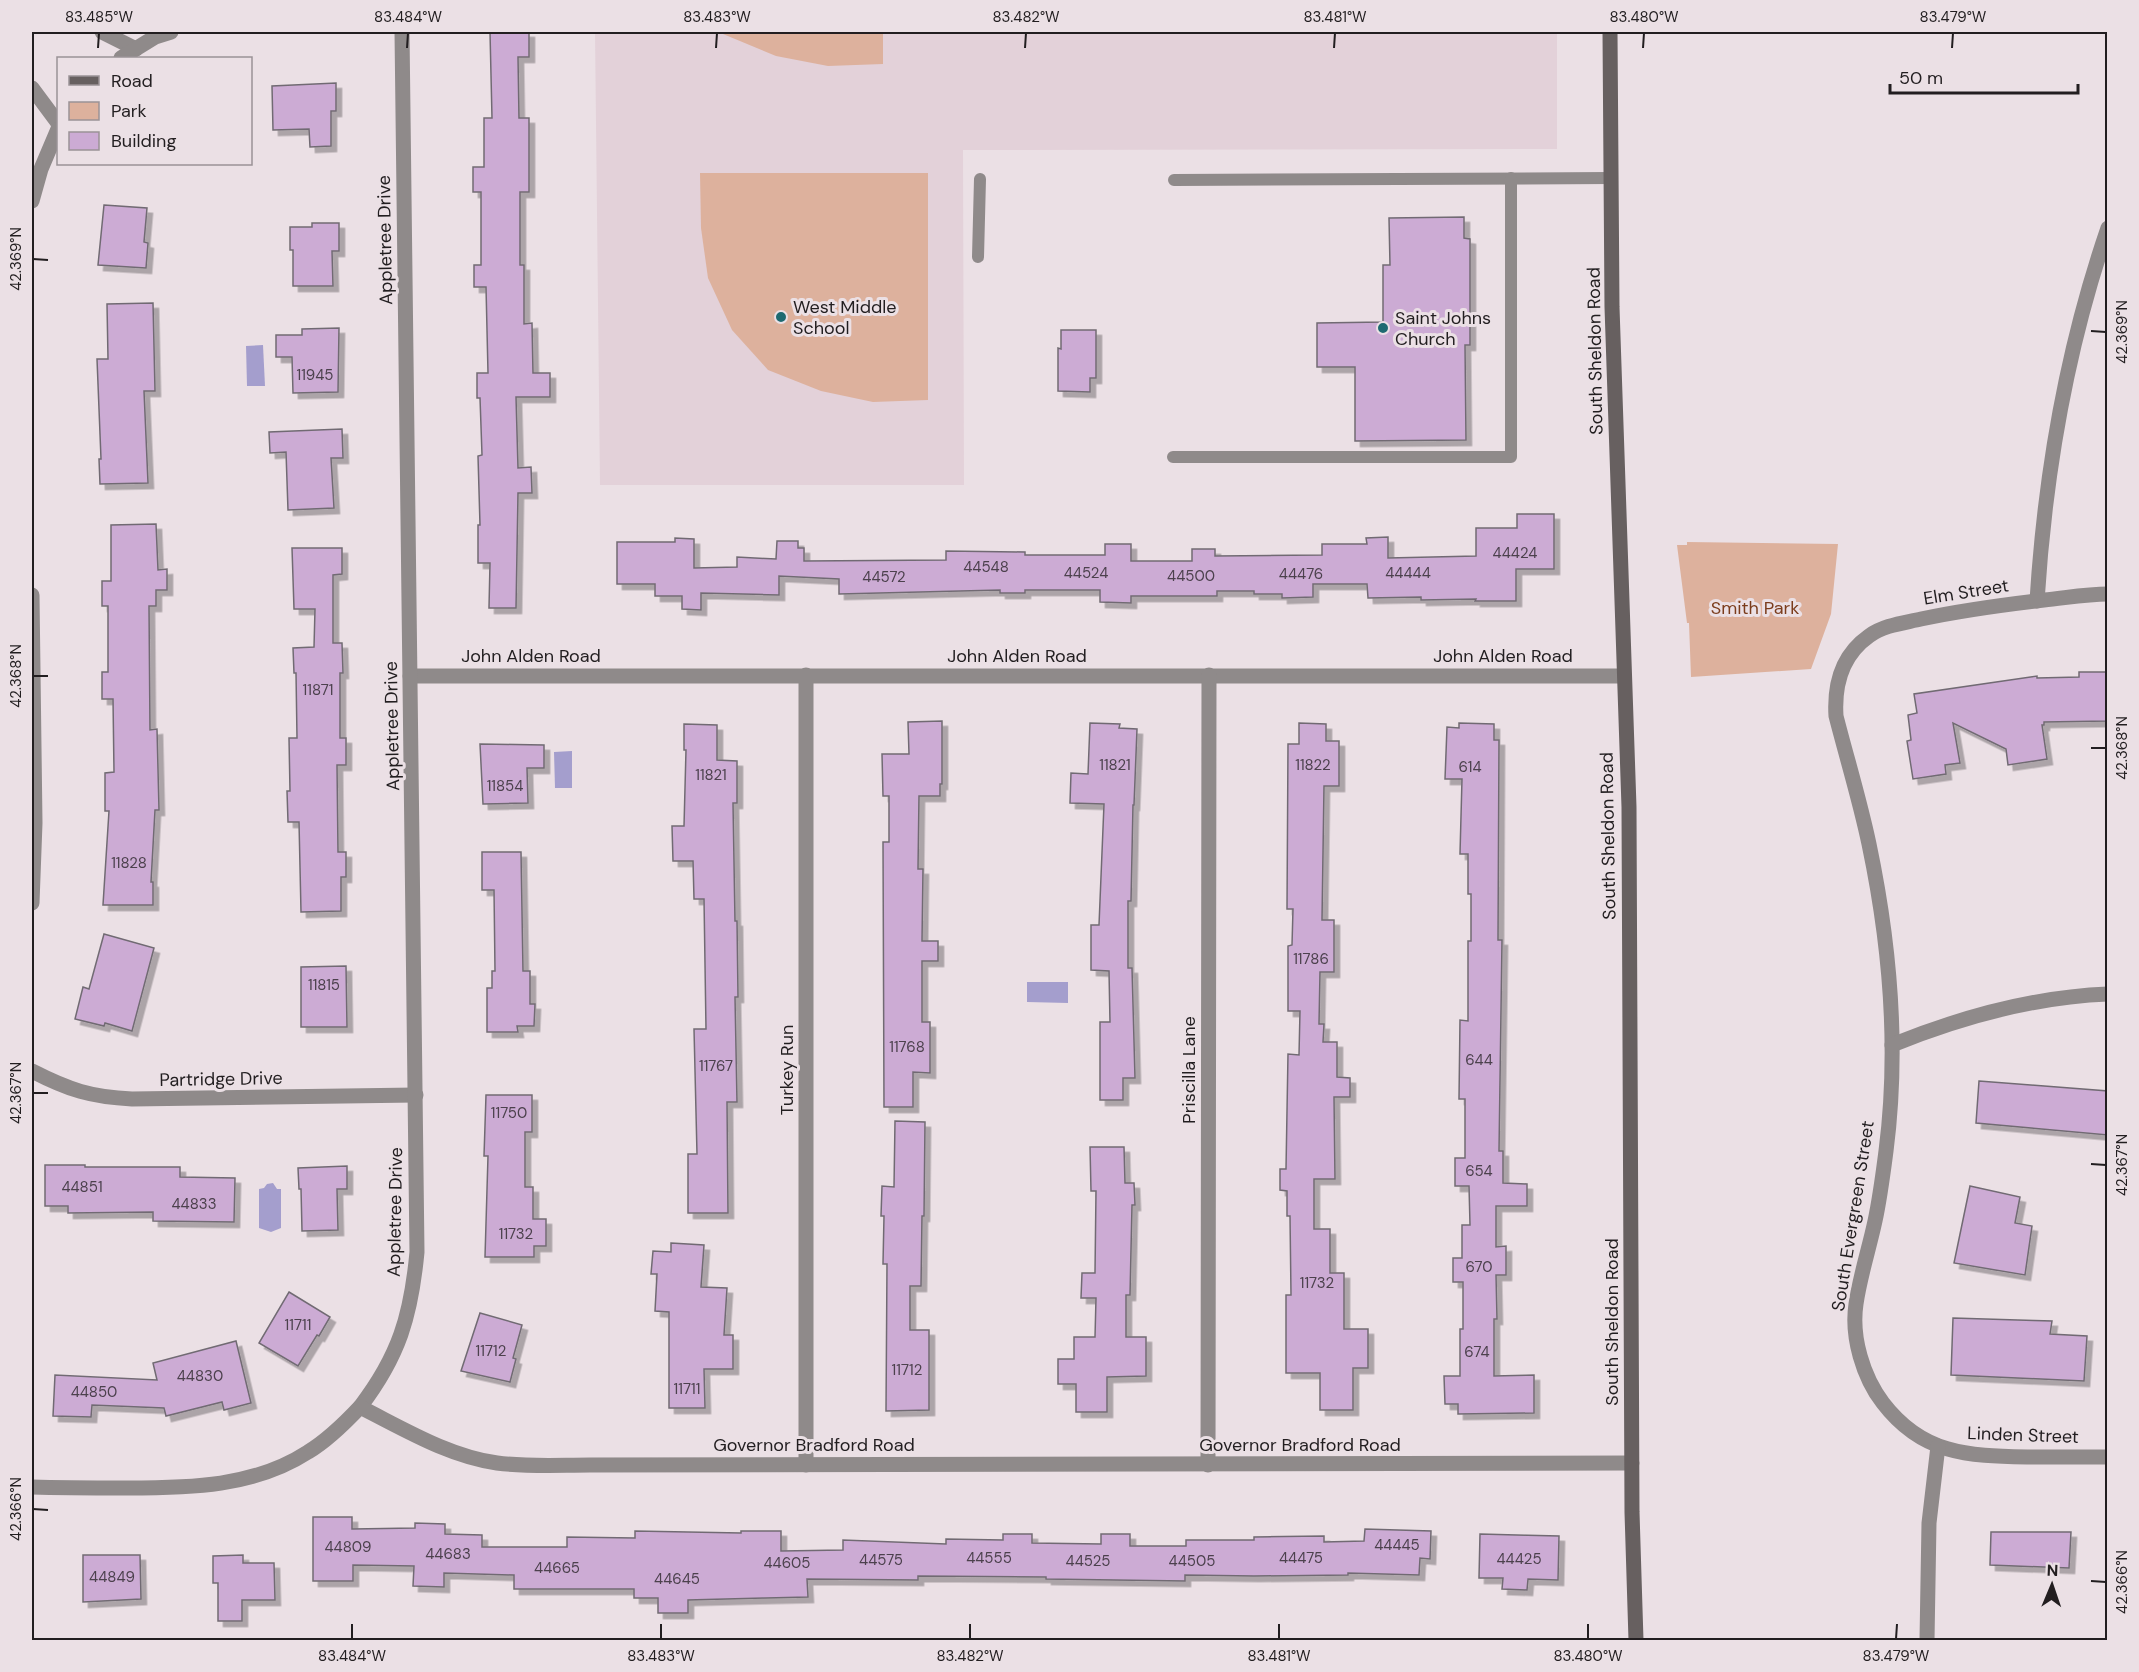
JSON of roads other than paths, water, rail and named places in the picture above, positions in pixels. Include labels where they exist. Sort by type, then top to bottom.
[{"type":"main road","name":"South Sheldon Road","points":[[1610,32],[1612,308],[1629,807],[1632,1463],[1636,1641]]},
{"type":"street","points":[[102,32],[136,49]]},
{"type":"street","points":[[123,57],[155,37],[171,32]]},
{"type":"street","name":"Appletree Drive","points":[[360,1407],[393,1356],[405,1325],[413,1292],[417,1252],[402,32]]},
{"type":"street","points":[[32,88],[57,122]]},
{"type":"street","points":[[32,201],[41,169],[57,131]]},
{"type":"street","points":[[2037,601],[2046,494],[2056,424],[2068,366],[2095,266],[2108,228]]},
{"type":"street","name":"Elm Street","points":[[1845,663],[1863,641],[1888,626],[1972,608],[2108,594]]},
{"type":"street","points":[[32,595],[34,824],[32,903]]},
{"type":"street","name":"South Evergreen Street","points":[[1845,663],[1835,696],[1836,716],[1869,843],[1882,914],[1889,982],[1892,1045],[1886,1150],[1876,1219],[1856,1306],[1856,1333],[1866,1373],[1881,1401],[1907,1428],[1938,1446]]},
{"type":"street","name":"Turkey Run","points":[[806,675],[806,1464]]},
{"type":"street","name":"Priscilla Lane","points":[[1208,1465],[1209,675]]},
{"type":"street","name":"John Alden Road","points":[[410,676],[1623,676]]},
{"type":"street","points":[[1892,1045],[1935,1028],[2013,1005],[2108,994]]},
{"type":"street","name":"Partridge Drive","points":[[32,1071],[62,1086],[102,1098],[416,1095]]},
{"type":"street","points":[[32,1487],[203,1487],[242,1480],[280,1468],[308,1453],[334,1433],[360,1407]]},
{"type":"street","name":"Governor Bradford Road","points":[[360,1407],[446,1449],[498,1463],[590,1465],[1632,1463]]},
{"type":"street","points":[[1927,1641],[1929,1523],[1938,1446]]},
{"type":"street","name":"Linden Street","points":[[1938,1446],[1958,1453],[1983,1456],[2108,1457]]},
{"type":"lane","points":[[1173,457],[1511,457],[1511,178]]},
{"type":"lane","points":[[1174,180],[1611,178]]},
{"type":"lane","points":[[978,257],[980,179]]},
{"type":"place","name":"West Middle School","points":[[781,317]]},
{"type":"place","name":"Saint Johns Church","points":[[1383,328]]},
{"type":"park label","name":"Smith Park","points":[[1755,608]]}]
